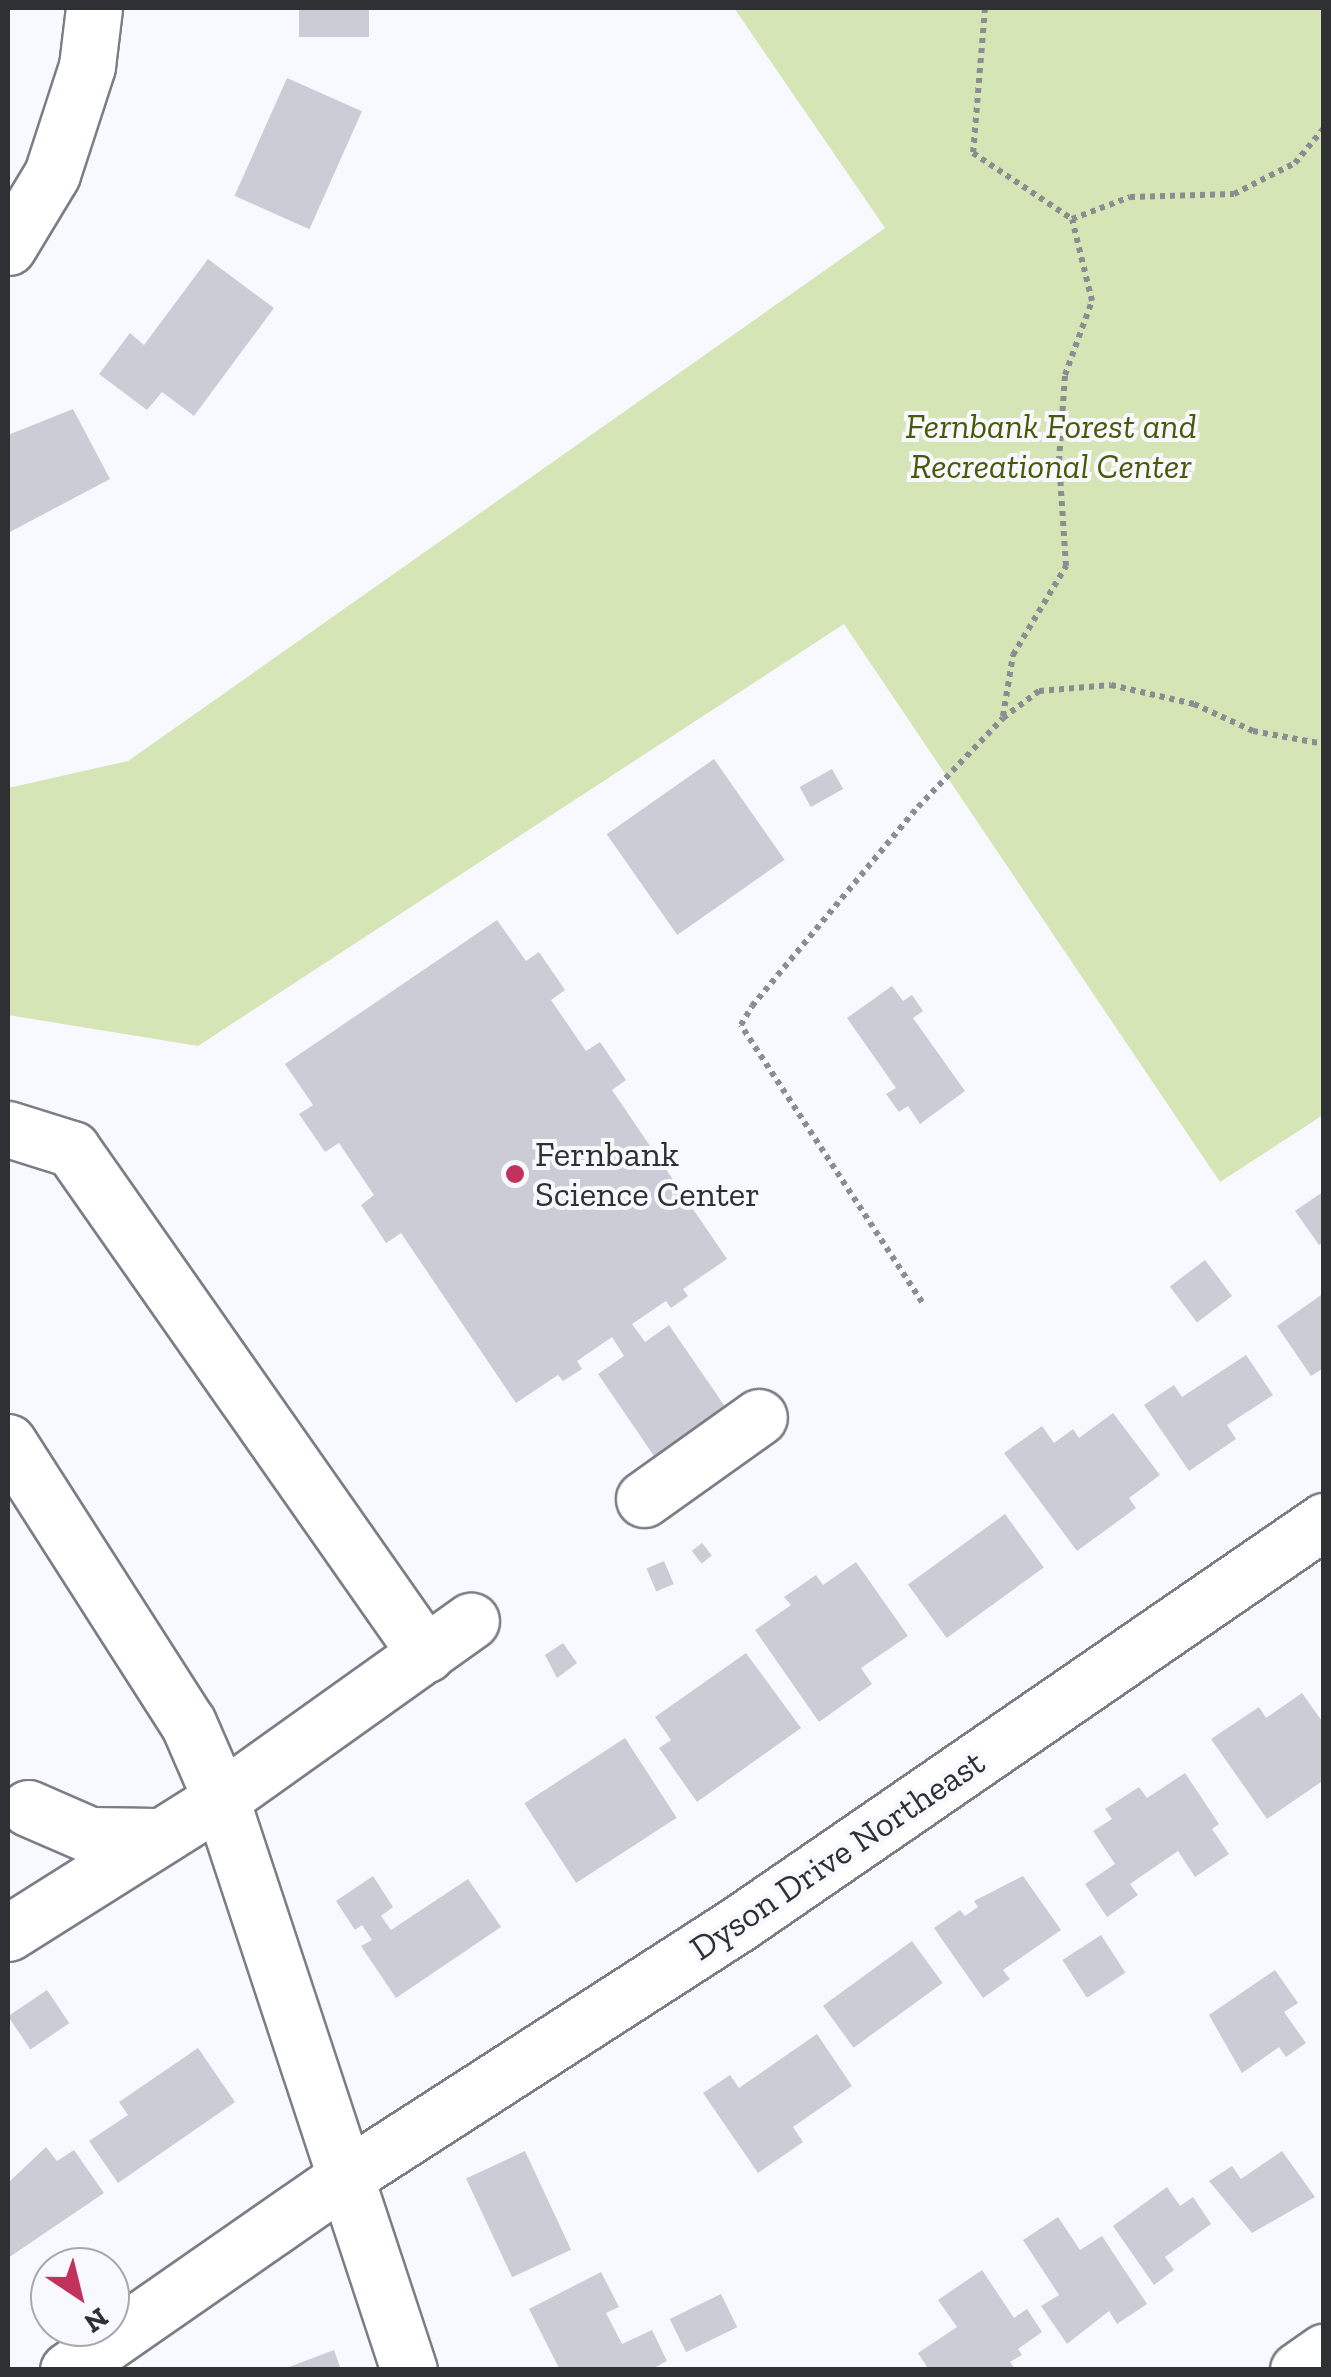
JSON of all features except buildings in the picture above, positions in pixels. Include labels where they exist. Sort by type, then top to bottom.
[{"type":"street","points":[[8,247],[52,174],[87,66],[94,8]]},
{"type":"street","points":[[8,1129],[72,1149],[426,1654]]},
{"type":"street","points":[[644,1499],[760,1418]]},
{"type":"street","points":[[8,1442],[188,1723],[221,1798],[409,2370]]},
{"type":"street","name":"Dyson Drive Northeast","points":[[68,2370],[344,2178],[741,1922],[1324,1522]]},
{"type":"street","points":[[8,1932],[221,1798],[470,1622]]},
{"type":"street","points":[[28,1808],[90,1835],[156,1836]]},
{"type":"street","points":[[1298,2370],[1324,2352]]},
{"type":"path","points":[[985,8],[973,153],[1072,219],[1092,301],[1065,374],[1059,461],[1066,566],[1012,656],[1003,718]]},
{"type":"path","points":[[1072,219],[1130,197],[1234,194],[1294,163],[1324,128]]},
{"type":"path","points":[[922,1302],[742,1025],[918,807],[1003,718],[1039,691],[1112,684],[1194,704],[1253,731],[1324,744]]},
{"type":"green space","name":"Fernbank Forest and Recreational Center","points":[[734,8],[1323,8],[1323,1115],[1220,1182],[844,624],[198,1046],[8,1015],[8,788],[128,761],[885,228]]},
{"type":"place","name":"Fernbank Science Center","points":[[515,1174]]}]
